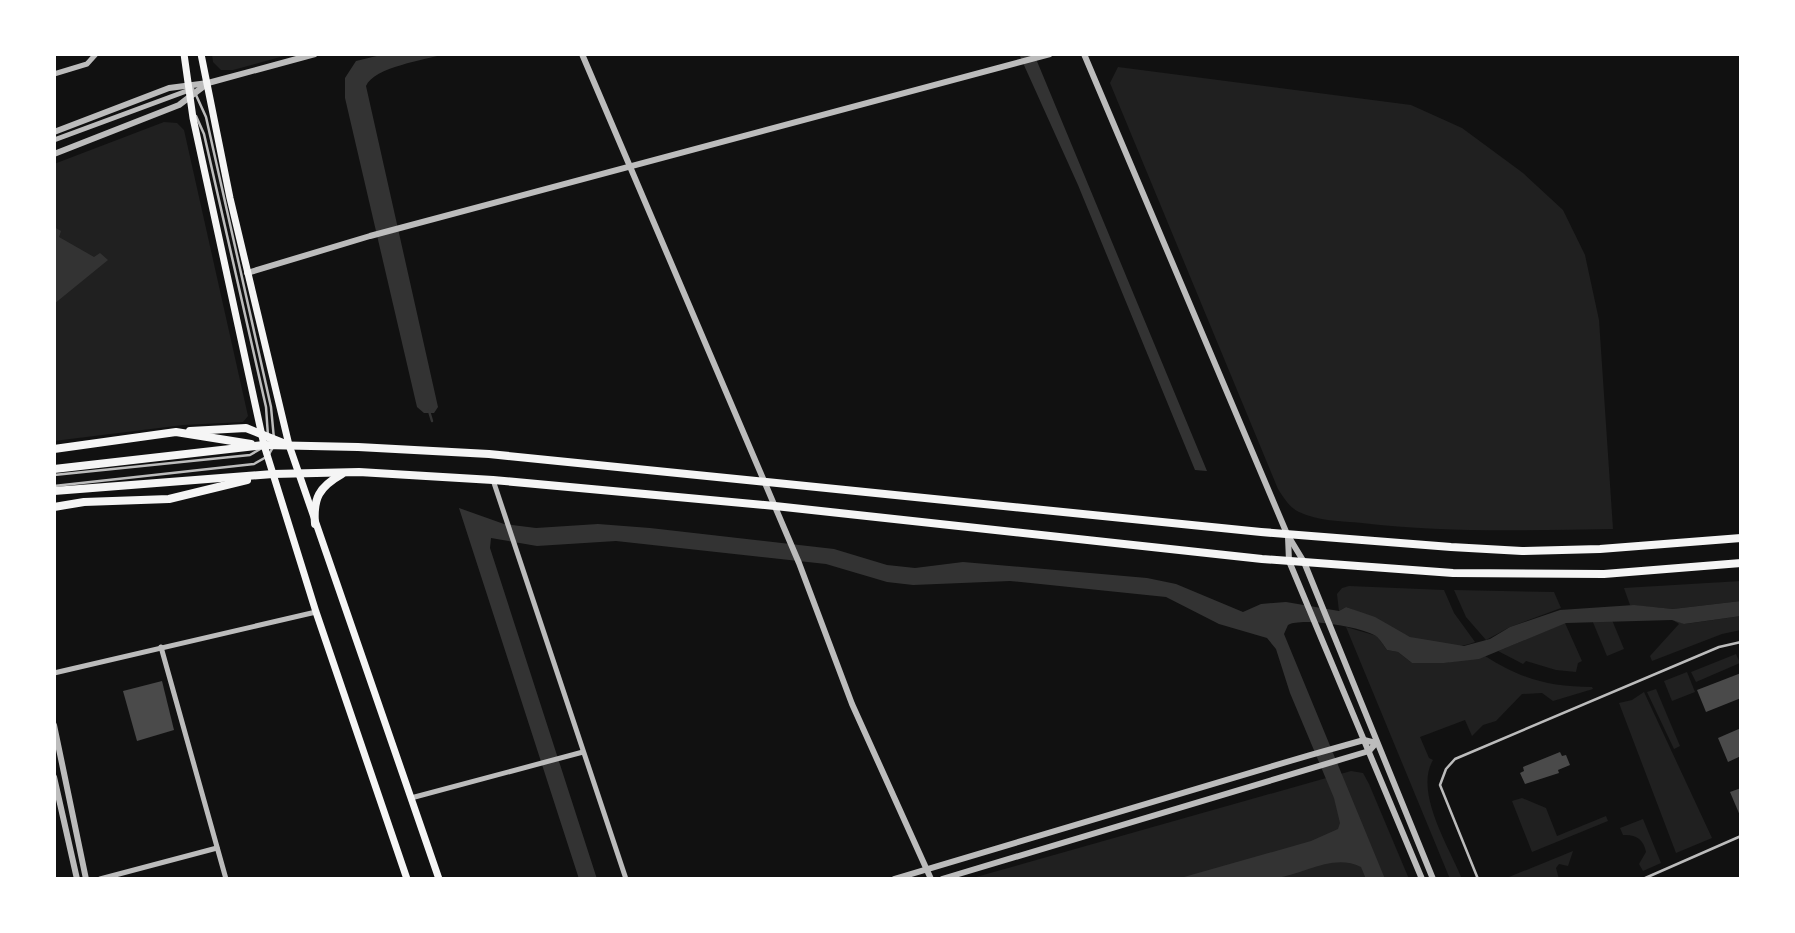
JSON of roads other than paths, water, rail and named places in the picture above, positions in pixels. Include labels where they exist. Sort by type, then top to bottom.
[{"type":"main road","points":[[184,54],[192,111],[269,438],[268,456],[316,612],[407,879]]},
{"type":"main road","points":[[201,54],[247,273],[289,445],[439,879]]},
{"type":"main road","points":[[54,449],[176,432],[246,428],[289,445],[489,454],[1287,534],[1522,551],[1684,544],[1741,538]]},
{"type":"main road","points":[[176,432],[269,438]]},
{"type":"main road","points":[[54,469],[269,438]]},
{"type":"main road","points":[[315,524],[313,505],[318,492],[343,473]]},
{"type":"main road","points":[[54,489],[274,474],[343,473],[493,480],[775,506],[1304,562],[1522,575],[1604,574],[1741,563]]},
{"type":"main road","points":[[54,507],[84,502],[169,499],[274,474]]},
{"type":"street","points":[[54,74],[87,64],[96,54]]},
{"type":"street","points":[[54,154],[168,109],[208,83],[315,54]]},
{"type":"street","points":[[582,54],[799,563],[852,704],[931,879]]},
{"type":"street","points":[[1084,54],[1287,534],[1304,562],[1433,879]]},
{"type":"street","points":[[247,273],[370,236],[1047,55]]},
{"type":"street","points":[[54,140],[191,92],[208,83]]},
{"type":"street","points":[[54,132],[163,90],[191,92]]},
{"type":"street","points":[[493,480],[626,879]]},
{"type":"street","points":[[1287,534],[1289,561],[1422,879]]},
{"type":"street","points":[[54,673],[316,612]]},
{"type":"street","points":[[161,647],[226,879]]},
{"type":"street","points":[[54,725],[86,879]]},
{"type":"street","points":[[894,879],[1338,747],[1364,740],[1376,743]]},
{"type":"street","points":[[942,879],[1369,751],[1376,743]]},
{"type":"street","points":[[411,798],[583,752]]},
{"type":"street","points":[[54,777],[77,879]]},
{"type":"street","points":[[100,879],[218,848]]},
{"type":"lane","points":[[54,475],[250,455],[269,438],[206,117],[191,92]]},
{"type":"lane","points":[[168,109],[192,111]]},
{"type":"lane","points":[[54,489],[254,464],[268,456]]},
{"type":"lane","points":[[1478,879],[1440,785],[1446,769],[1455,759],[1719,647],[1741,642]]},
{"type":"lane","points":[[1643,879],[1741,836]]},
{"type":"waterway","points":[[429,411],[432,421]]}]
